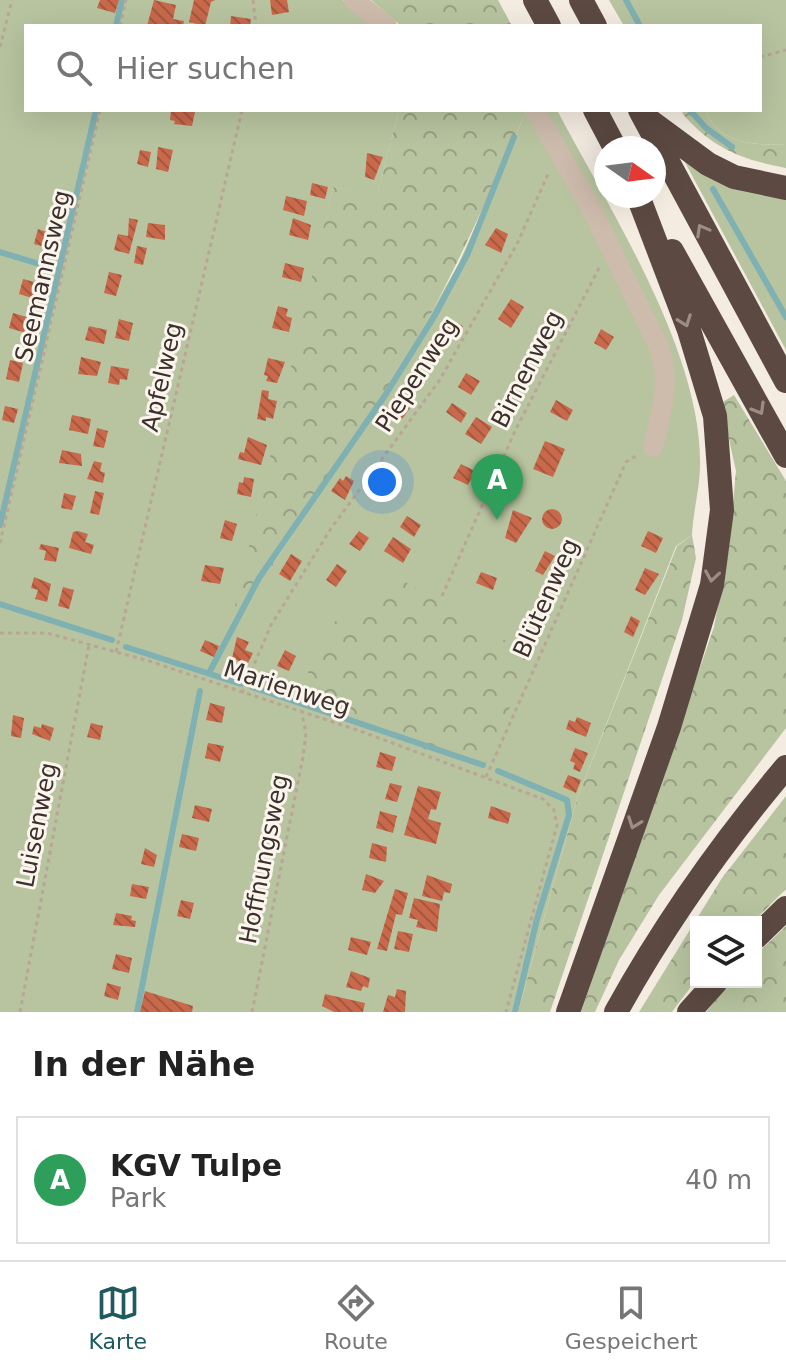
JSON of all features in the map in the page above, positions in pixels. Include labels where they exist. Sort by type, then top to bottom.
[{"type":"highway","points":[[535,0],[548,24]]},
{"type":"highway","points":[[581,0],[594,24]]},
{"type":"highway","points":[[596,112],[609,136]]},
{"type":"highway","points":[[642,113],[708,164],[734,177],[786,188]]},
{"type":"highway","points":[[642,113],[786,381]]},
{"type":"highway","points":[[568,1012],[669,727],[712,585],[722,510],[715,416],[689,330],[644,208]]},
{"type":"highway","points":[[647,208],[786,456]]},
{"type":"highway","points":[[616,1012],[663,933],[714,858],[786,767]]},
{"type":"highway","points":[[762,931],[786,908]]},
{"type":"highway","points":[[689,1012],[711,988]]},
{"type":"street","points":[[354,0],[384,24]]},
{"type":"street","points":[[536,112],[610,248],[666,367],[665,402],[653,447]]},
{"type":"path","points":[[0,47],[12,0]]},
{"type":"path","points":[[120,24],[126,0]]},
{"type":"path","points":[[253,0],[256,24]]},
{"type":"path","points":[[762,56],[786,50]]},
{"type":"path","name":"Seemannsweg","points":[[0,543],[100,112]]},
{"type":"path","name":"Apfelweg","points":[[116,652],[242,112]]},
{"type":"path","name":"Piepenweg","points":[[242,693],[271,625],[330,530],[439,381],[517,244],[559,149]]},
{"type":"path","name":"Birnenweg","points":[[442,596],[515,431],[610,248]]},
{"type":"path","name":"Blütenweg","points":[[486,777],[626,462],[653,447]]},
{"type":"path","name":"Marienweg","points":[[0,633],[47,633],[116,652],[543,799],[554,810],[557,825],[506,1012]]},
{"type":"path","name":"Luisenweg","points":[[20,1012],[89,645]]},
{"type":"path","name":"Hoffnungsweg","points":[[252,1012],[303,757],[306,733],[302,714]]},
{"type":"green space","points":[[0,0],[343,0],[373,24],[24,24],[24,112],[398,112],[377,197],[333,187],[241,619],[263,579],[386,394],[459,263],[526,112],[558,112],[594,178],[594,208],[610,208],[626,237],[650,284],[687,378],[697,425],[700,469],[692,535],[676,546],[577,799],[518,1012],[0,1012]]},
{"type":"green space","points":[[371,0],[498,0],[511,24],[399,24]]},
{"type":"green space","points":[[609,0],[786,0],[786,144],[750,143],[728,136],[711,122],[706,112],[762,112],[762,24],[623,24]]},
{"type":"green space","points":[[398,112],[526,112],[461,254],[406,359],[257,590],[241,620],[233,615],[333,187],[377,196]]},
{"type":"green space","points":[[706,112],[719,130],[739,140],[786,144],[786,168],[729,151],[704,135],[682,113]]},
{"type":"green space","points":[[681,155],[786,197],[786,350]]},
{"type":"green space","points":[[734,395],[786,481],[786,728],[659,895],[619,960],[595,1012],[581,1012],[714,627],[729,547],[736,471],[721,403]]},
{"type":"green space","points":[[692,535],[696,558],[682,620],[550,1012],[518,1012],[577,799],[677,546]]},
{"type":"green space","points":[[397,578],[444,602],[442,612],[533,653],[483,770],[294,703],[330,625]]},
{"type":"green space","points":[[786,796],[786,889],[759,916],[698,916],[722,878]]},
{"type":"green space","points":[[786,926],[786,1012],[706,1012],[725,988],[762,988],[762,949]]},
{"type":"green space","points":[[690,930],[690,988],[672,1012],[639,1012]]},
{"type":"building","points":[[100,0],[119,0],[115,13],[97,8]]},
{"type":"building","points":[[154,0],[176,5],[173,19],[184,21],[183,24],[148,24]]},
{"type":"building","points":[[194,0],[215,0],[211,2],[206,24],[189,22]]},
{"type":"building","points":[[270,0],[287,0],[289,12],[272,15]]},
{"type":"building","points":[[231,16],[251,19],[250,24],[230,24]]},
{"type":"building","points":[[171,112],[195,112],[192,126],[174,124],[175,121],[170,120]]},
{"type":"building","points":[[158,147],[173,150],[168,172],[156,169]]},
{"type":"building","points":[[140,150],[151,152],[148,167],[137,164]]},
{"type":"building","points":[[367,153],[383,157],[374,180],[365,177]]},
{"type":"building","points":[[312,183],[328,187],[325,199],[310,195]]},
{"type":"building","points":[[59,195],[72,198],[67,219],[54,212]]},
{"type":"building","points":[[286,196],[307,201],[304,216],[283,210]]},
{"type":"building","points":[[129,218],[138,220],[129,254],[114,250],[118,234],[128,236]]},
{"type":"building","points":[[293,218],[311,225],[308,240],[289,235]]},
{"type":"building","points":[[148,223],[165,225],[165,240],[146,237]]},
{"type":"building","points":[[496,228],[508,234],[501,253],[485,245]]},
{"type":"building","points":[[38,229],[52,234],[48,248],[34,244]]},
{"type":"building","points":[[137,246],[147,248],[143,265],[134,263]]},
{"type":"building","points":[[285,263],[304,268],[301,282],[282,277]]},
{"type":"building","points":[[109,272],[122,275],[116,296],[104,293]]},
{"type":"building","points":[[23,279],[42,284],[32,298],[19,294]]},
{"type":"building","points":[[511,299],[524,307],[511,328],[498,319]]},
{"type":"building","points":[[278,306],[288,309],[286,316],[292,318],[289,332],[272,328]]},
{"type":"building","points":[[13,313],[27,317],[26,333],[9,328]]},
{"type":"building","points":[[448,317],[463,326],[455,338],[441,329]]},
{"type":"building","points":[[119,319],[133,323],[129,341],[115,338]]},
{"type":"building","points":[[89,326],[107,330],[104,344],[85,340]]},
{"type":"building","points":[[601,329],[614,337],[606,350],[594,343]]},
{"type":"building","points":[[81,357],[101,362],[97,376],[78,374]]},
{"type":"building","points":[[268,358],[285,362],[277,383],[266,381],[268,376],[264,375]]},
{"type":"building","points":[[10,360],[23,363],[19,382],[6,379]]},
{"type":"building","points":[[111,366],[129,369],[127,380],[120,379],[119,385],[108,383]]},
{"type":"building","points":[[466,373],[480,381],[471,395],[458,387]]},
{"type":"building","points":[[262,390],[269,391],[268,399],[277,401],[273,419],[266,417],[266,421],[257,419]]},
{"type":"building","points":[[397,397],[410,408],[402,419],[388,409]]},
{"type":"building","points":[[556,400],[573,410],[567,421],[550,412]]},
{"type":"building","points":[[452,403],[467,413],[461,423],[446,412]]},
{"type":"building","points":[[5,406],[18,409],[14,423],[2,420]]},
{"type":"building","points":[[72,415],[91,419],[88,434],[69,430]]},
{"type":"building","points":[[476,417],[492,427],[481,444],[465,434]]},
{"type":"building","points":[[97,428],[108,431],[104,448],[93,446]]},
{"type":"building","points":[[248,437],[267,445],[261,465],[238,459],[240,452],[244,453]]},
{"type":"building","points":[[545,441],[565,449],[553,477],[533,469]]},
{"type":"building","points":[[62,450],[81,454],[82,466],[59,463]]},
{"type":"building","points":[[94,461],[102,463],[100,471],[105,473],[103,483],[87,479]]},
{"type":"building","points":[[461,464],[475,471],[468,485],[453,478]]},
{"type":"building","points":[[346,476],[354,481],[345,500],[331,491],[340,478],[343,481]]},
{"type":"building","points":[[244,477],[254,479],[251,497],[237,494],[239,482],[243,483]]},
{"type":"building","points":[[95,491],[104,493],[99,515],[90,513]]},
{"type":"building","points":[[64,493],[76,496],[72,510],[61,508]]},
{"type":"building","points":[[552,509],[559,512],[562,519],[559,526],[552,529],[545,526],[542,519],[545,512]]},
{"type":"building","points":[[513,510],[532,518],[516,543],[505,538]]},
{"type":"building","points":[[407,516],[421,525],[414,537],[400,527]]},
{"type":"building","points":[[225,520],[237,524],[232,541],[220,538]]},
{"type":"building","points":[[359,531],[369,538],[360,551],[349,544]]},
{"type":"building","points":[[648,531],[663,538],[656,553],[641,546]]},
{"type":"building","points":[[73,532],[88,534],[85,542],[94,545],[91,554],[69,548]]},
{"type":"building","points":[[393,537],[411,549],[403,563],[384,551]]},
{"type":"building","points":[[41,544],[59,548],[56,562],[44,560],[46,551],[39,549]]},
{"type":"building","points":[[545,551],[555,556],[543,575],[535,571]]},
{"type":"building","points":[[291,554],[302,561],[290,581],[279,574]]},
{"type":"building","points":[[337,564],[347,571],[336,587],[326,580]]},
{"type":"building","points":[[205,565],[224,568],[220,584],[201,581]]},
{"type":"building","points":[[645,568],[659,574],[645,595],[635,590]]},
{"type":"building","points":[[481,572],[497,578],[493,590],[476,583]]},
{"type":"building","points":[[34,577],[51,584],[47,602],[35,599],[38,590],[31,588]]},
{"type":"building","points":[[63,587],[74,590],[69,609],[58,606]]},
{"type":"building","points":[[631,616],[640,621],[633,637],[624,632]]},
{"type":"building","points":[[237,637],[249,642],[245,650],[253,653],[247,665],[232,658]]},
{"type":"building","points":[[205,640],[219,646],[214,657],[200,651]]},
{"type":"building","points":[[285,650],[296,656],[289,671],[277,666]]},
{"type":"building","points":[[210,703],[225,707],[222,723],[206,720]]},
{"type":"building","points":[[13,715],[24,718],[21,738],[11,736]]},
{"type":"building","points":[[577,717],[591,723],[586,737],[566,729],[569,720],[575,722]]},
{"type":"building","points":[[91,723],[103,726],[100,740],[87,737]]},
{"type":"building","points":[[42,724],[54,728],[50,741],[32,734],[34,726],[41,728]]},
{"type":"building","points":[[208,743],[224,746],[220,762],[205,758]]},
{"type":"building","points":[[575,748],[588,753],[580,772],[573,769],[575,763],[570,761]]},
{"type":"building","points":[[380,752],[396,757],[392,771],[376,767]]},
{"type":"building","points":[[568,775],[581,780],[576,793],[563,787]]},
{"type":"building","points":[[390,783],[402,786],[397,802],[385,799]]},
{"type":"building","points":[[418,786],[441,792],[436,810],[431,809],[428,819],[441,823],[436,844],[404,835]]},
{"type":"building","points":[[195,805],[212,809],[209,822],[192,818]]},
{"type":"building","points":[[491,806],[511,813],[508,824],[488,818]]},
{"type":"building","points":[[380,811],[397,816],[393,833],[376,828]]},
{"type":"building","points":[[182,834],[199,838],[196,851],[179,847]]},
{"type":"building","points":[[372,843],[387,847],[386,862],[369,858]]},
{"type":"building","points":[[145,848],[157,855],[154,867],[141,864]]},
{"type":"building","points":[[366,874],[384,881],[375,893],[362,890]]},
{"type":"building","points":[[427,875],[452,884],[450,893],[444,892],[442,901],[422,896]]},
{"type":"building","points":[[132,884],[149,887],[146,899],[130,896]]},
{"type":"building","points":[[395,889],[408,893],[402,915],[396,914],[387,951],[377,949]]},
{"type":"building","points":[[414,898],[440,904],[437,932],[416,927],[418,920],[409,918]]},
{"type":"building","points":[[181,900],[194,903],[190,919],[177,916]]},
{"type":"building","points":[[116,913],[132,916],[131,920],[136,921],[135,927],[113,925]]},
{"type":"building","points":[[398,931],[413,934],[409,952],[394,949]]},
{"type":"building","points":[[351,937],[371,942],[367,955],[348,950]]},
{"type":"building","points":[[116,954],[132,958],[129,973],[112,969]]},
{"type":"building","points":[[351,971],[370,978],[368,988],[363,986],[361,991],[346,987]]},
{"type":"building","points":[[107,983],[121,987],[118,1000],[104,996]]},
{"type":"building","points":[[397,989],[406,991],[405,1012],[383,1012],[388,995],[395,997]]},
{"type":"building","points":[[145,991],[193,1006],[192,1012],[140,1012]]},
{"type":"building","points":[[325,994],[365,1003],[363,1012],[334,1012],[322,1006]]},
{"type":"waterway","points":[[116,24],[122,0]]},
{"type":"waterway","points":[[626,0],[639,24]]},
{"type":"waterway","points":[[0,525],[96,112]]},
{"type":"waterway","points":[[692,112],[706,128],[732,147]]},
{"type":"waterway","points":[[209,673],[259,578],[386,394],[435,315],[468,253],[514,137]]},
{"type":"waterway","points":[[713,189],[786,317]]},
{"type":"waterway","points":[[0,252],[59,270]]},
{"type":"waterway","points":[[0,604],[112,640]]},
{"type":"waterway","points":[[126,647],[241,684]]},
{"type":"waterway","points":[[252,687],[483,765]]},
{"type":"waterway","points":[[137,1012],[200,691]]},
{"type":"waterway","points":[[498,771],[567,800],[569,815],[537,919],[515,1012]]},
{"type":"place","name":"KGV Tulpe","points":[[497,520]]}]
